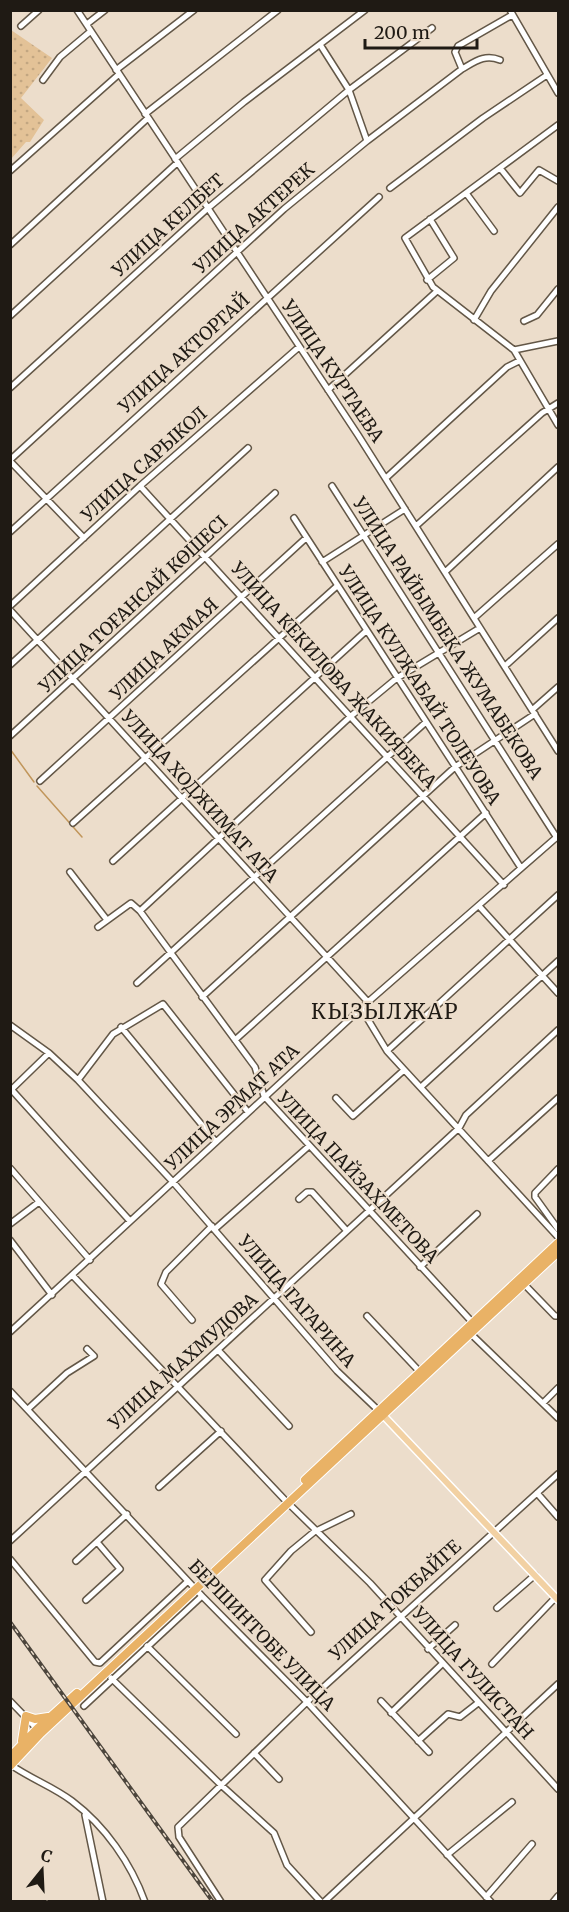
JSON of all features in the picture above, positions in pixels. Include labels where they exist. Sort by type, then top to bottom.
[{"type":"highway","points":[[381,1413],[420,1372],[558,1243]]},
{"type":"highway","points":[[21,1746],[558,1252]]},
{"type":"highway","points":[[11,1763],[53,1715],[194,1588]]},
{"type":"highway","points":[[11,1763],[21,1746],[27,1726],[26,1716],[42,1719],[53,1715]]},
{"type":"main road","name":"УЛИЦА ГАГАРИНА","points":[[381,1413],[495,1530],[557,1598]]},
{"type":"street","points":[[21,26],[39,10]]},
{"type":"street","name":"УЛИЦА КУРТАЕВА","points":[[77,10],[386,478],[558,751]]},
{"type":"street","points":[[87,24],[105,10]]},
{"type":"street","points":[[10,171],[117,73],[194,10]]},
{"type":"street","points":[[10,245],[146,116],[278,10]]},
{"type":"street","points":[[10,316],[176,161],[244,102],[321,46],[365,10]]},
{"type":"street","points":[[462,69],[455,52],[458,46],[511,13],[558,93]]},
{"type":"street","name":"УЛИЦА КЕЛБЕТ","points":[[10,388],[207,209],[349,90],[432,28]]},
{"type":"street","points":[[43,80],[60,57],[91,31]]},
{"type":"street","points":[[321,46],[349,90],[367,141]]},
{"type":"street","name":"УЛИЦА АКТЕРЕК","points":[[10,460],[284,209],[367,141],[462,69],[479,59],[491,57],[500,60]]},
{"type":"street","points":[[390,188],[483,118],[547,75]]},
{"type":"street","points":[[558,125],[405,238],[427,280],[437,291],[514,350],[558,425]]},
{"type":"street","points":[[500,168],[520,193],[539,170],[558,181]]},
{"type":"street","points":[[466,193],[494,231]]},
{"type":"street","name":"УЛИЦА АКТОРГАЙ","points":[[10,532],[379,197]]},
{"type":"street","points":[[474,320],[491,291],[558,207]]},
{"type":"street","points":[[427,280],[454,258],[430,219]]},
{"type":"street","points":[[524,321],[537,315],[558,289]]},
{"type":"street","points":[[328,390],[437,291]]},
{"type":"street","points":[[514,350],[558,341]]},
{"type":"street","name":"УЛИЦА САРЫКОЛ","points":[[10,608],[140,486],[299,347]]},
{"type":"street","points":[[386,478],[507,368],[519,361]]},
{"type":"street","points":[[416,526],[549,408],[558,403]]},
{"type":"street","points":[[10,665],[248,448]]},
{"type":"street","points":[[10,460],[84,538]]},
{"type":"street","points":[[445,572],[558,467]]},
{"type":"street","name":"УЛИЦА КЕКИЛОВА ЖАКИЯБЕКА","points":[[140,486],[316,676],[504,885]]},
{"type":"street","name":"УЛИЦА РАЙЫМБЕКА ЖУМАБЕКОВА","points":[[332,486],[558,837]]},
{"type":"street","name":"УЛИЦА ТОҒАНСАЙ КӨШЕСІ","points":[[10,736],[274,493]]},
{"type":"street","points":[[322,562],[405,509]]},
{"type":"street","name":"УЛИЦА КУЛЖАБАЙ ТОЛЕУОВА","points":[[294,518],[521,868]]},
{"type":"street","name":"УЛИЦА АКМАЯ","points":[[40,781],[306,538]]},
{"type":"street","points":[[474,618],[558,544]]},
{"type":"street","points":[[73,823],[337,586]]},
{"type":"street","name":"УЛИЦА ХОДЖИМАТ АТА","points":[[10,608],[368,1002]]},
{"type":"street","points":[[505,666],[558,618]]},
{"type":"street","points":[[98,927],[131,903],[140,911],[351,716],[397,678],[480,628]]},
{"type":"street","points":[[113,861],[366,631]]},
{"type":"street","points":[[202,998],[455,767],[534,712],[558,687]]},
{"type":"street","points":[[138,982],[426,722]]},
{"type":"street","points":[[235,1040],[486,813]]},
{"type":"street","name":"УЛИЦА ЭРМАТ АТА","points":[[11,1331],[361,1008],[558,837]]},
{"type":"street","points":[[70,872],[107,920]]},
{"type":"street","points":[[387,1051],[558,895]]},
{"type":"street","points":[[479,906],[558,993]]},
{"type":"street","name":"УЛИЦА ПАЙЗАХМЕТОВА","points":[[140,911],[255,1067],[264,1096],[368,1212],[473,1323]]},
{"type":"street","points":[[421,1087],[558,961]]},
{"type":"street","points":[[78,1080],[91,1061],[121,1028],[145,1017],[164,1004],[248,1112]]},
{"type":"street","points":[[361,1008],[387,1051],[558,1237]]},
{"type":"street","name":"УЛИЦА ГАГАРИНА","points":[[10,1025],[49,1053],[78,1080],[214,1228],[337,1371],[381,1413]]},
{"type":"street","points":[[121,1028],[216,1142]]},
{"type":"street","name":"УЛИЦА МАХМУДОВА","points":[[10,1541],[459,1128],[466,1115],[558,1030]]},
{"type":"street","points":[[49,1053],[11,1089],[130,1221]]},
{"type":"street","points":[[336,1098],[353,1116],[404,1070]]},
{"type":"street","points":[[488,1161],[558,1098]]},
{"type":"street","points":[[192,1320],[161,1284],[166,1272],[309,1146]]},
{"type":"street","points":[[10,1168],[90,1260]]},
{"type":"street","points":[[558,1169],[535,1192],[535,1197],[558,1230]]},
{"type":"street","points":[[299,1199],[307,1191],[312,1192],[347,1231]]},
{"type":"street","points":[[10,1224],[39,1202]]},
{"type":"street","points":[[420,1267],[477,1214]]},
{"type":"street","points":[[10,1240],[52,1295]]},
{"type":"street","name":"УЛИЦА ГУЛИСТАН","points":[[73,1276],[314,1532],[370,1583],[558,1789]]},
{"type":"street","points":[[524,1284],[545,1308],[558,1316]]},
{"type":"street","points":[[367,1316],[420,1372]]},
{"type":"street","points":[[471,1334],[558,1418]]},
{"type":"street","points":[[28,1409],[67,1372],[94,1356],[87,1349]]},
{"type":"street","points":[[218,1350],[289,1426]]},
{"type":"street","points":[[543,1403],[558,1388]]},
{"type":"street","name":"БЕРШИНТОБЕ УЛИЦА","points":[[10,1391],[87,1470],[194,1588],[307,1702],[488,1899]]},
{"type":"street","points":[[159,1487],[221,1431]]},
{"type":"street","name":"УЛИЦА ТОКБАЙГЕ","points":[[221,1902],[179,1837],[178,1827],[307,1702],[558,1474]]},
{"type":"street","points":[[537,1494],[558,1517]]},
{"type":"street","points":[[76,1562],[127,1514]]},
{"type":"street","points":[[311,1632],[264,1580],[291,1551],[314,1532],[351,1514]]},
{"type":"street","points":[[86,1600],[120,1569],[97,1542]]},
{"type":"street","points":[[10,1559],[95,1662],[100,1663],[194,1588]]},
{"type":"street","points":[[497,1608],[535,1575]]},
{"type":"street","points":[[84,1706],[147,1646],[194,1588]]},
{"type":"street","points":[[492,1664],[557,1598]]},
{"type":"street","points":[[429,1649],[455,1625]]},
{"type":"street","points":[[147,1646],[236,1734]]},
{"type":"street","points":[[391,1713],[442,1664]]},
{"type":"street","points":[[111,1678],[274,1833],[287,1865],[323,1902],[558,1684]]},
{"type":"street","points":[[10,1701],[39,1731]]},
{"type":"street","points":[[381,1701],[429,1752]]},
{"type":"street","points":[[418,1741],[448,1714],[460,1717],[478,1703]]},
{"type":"street","points":[[254,1753],[279,1779]]},
{"type":"street","points":[[11,1763],[72,1800],[100,1826],[123,1855],[145,1902]]},
{"type":"street","points":[[447,1855],[512,1802]]},
{"type":"street","points":[[85,1813],[103,1902]]},
{"type":"street","points":[[488,1899],[532,1844]]},
{"type":"street","points":[[553,1902],[558,1896]]},
{"type":"shaded area","points":[[11,30],[52,58],[21,98],[44,120],[30,142],[26,142],[11,159]]},
{"type":"waterway","points":[[10,749],[34,782]]},
{"type":"waterway","points":[[37,786],[82,837]]},
{"type":"railway","points":[[10,1622],[213,1902]]},
{"type":"district","name":"КЫЗЫЛЖАР","points":[[385,1011]]}]
